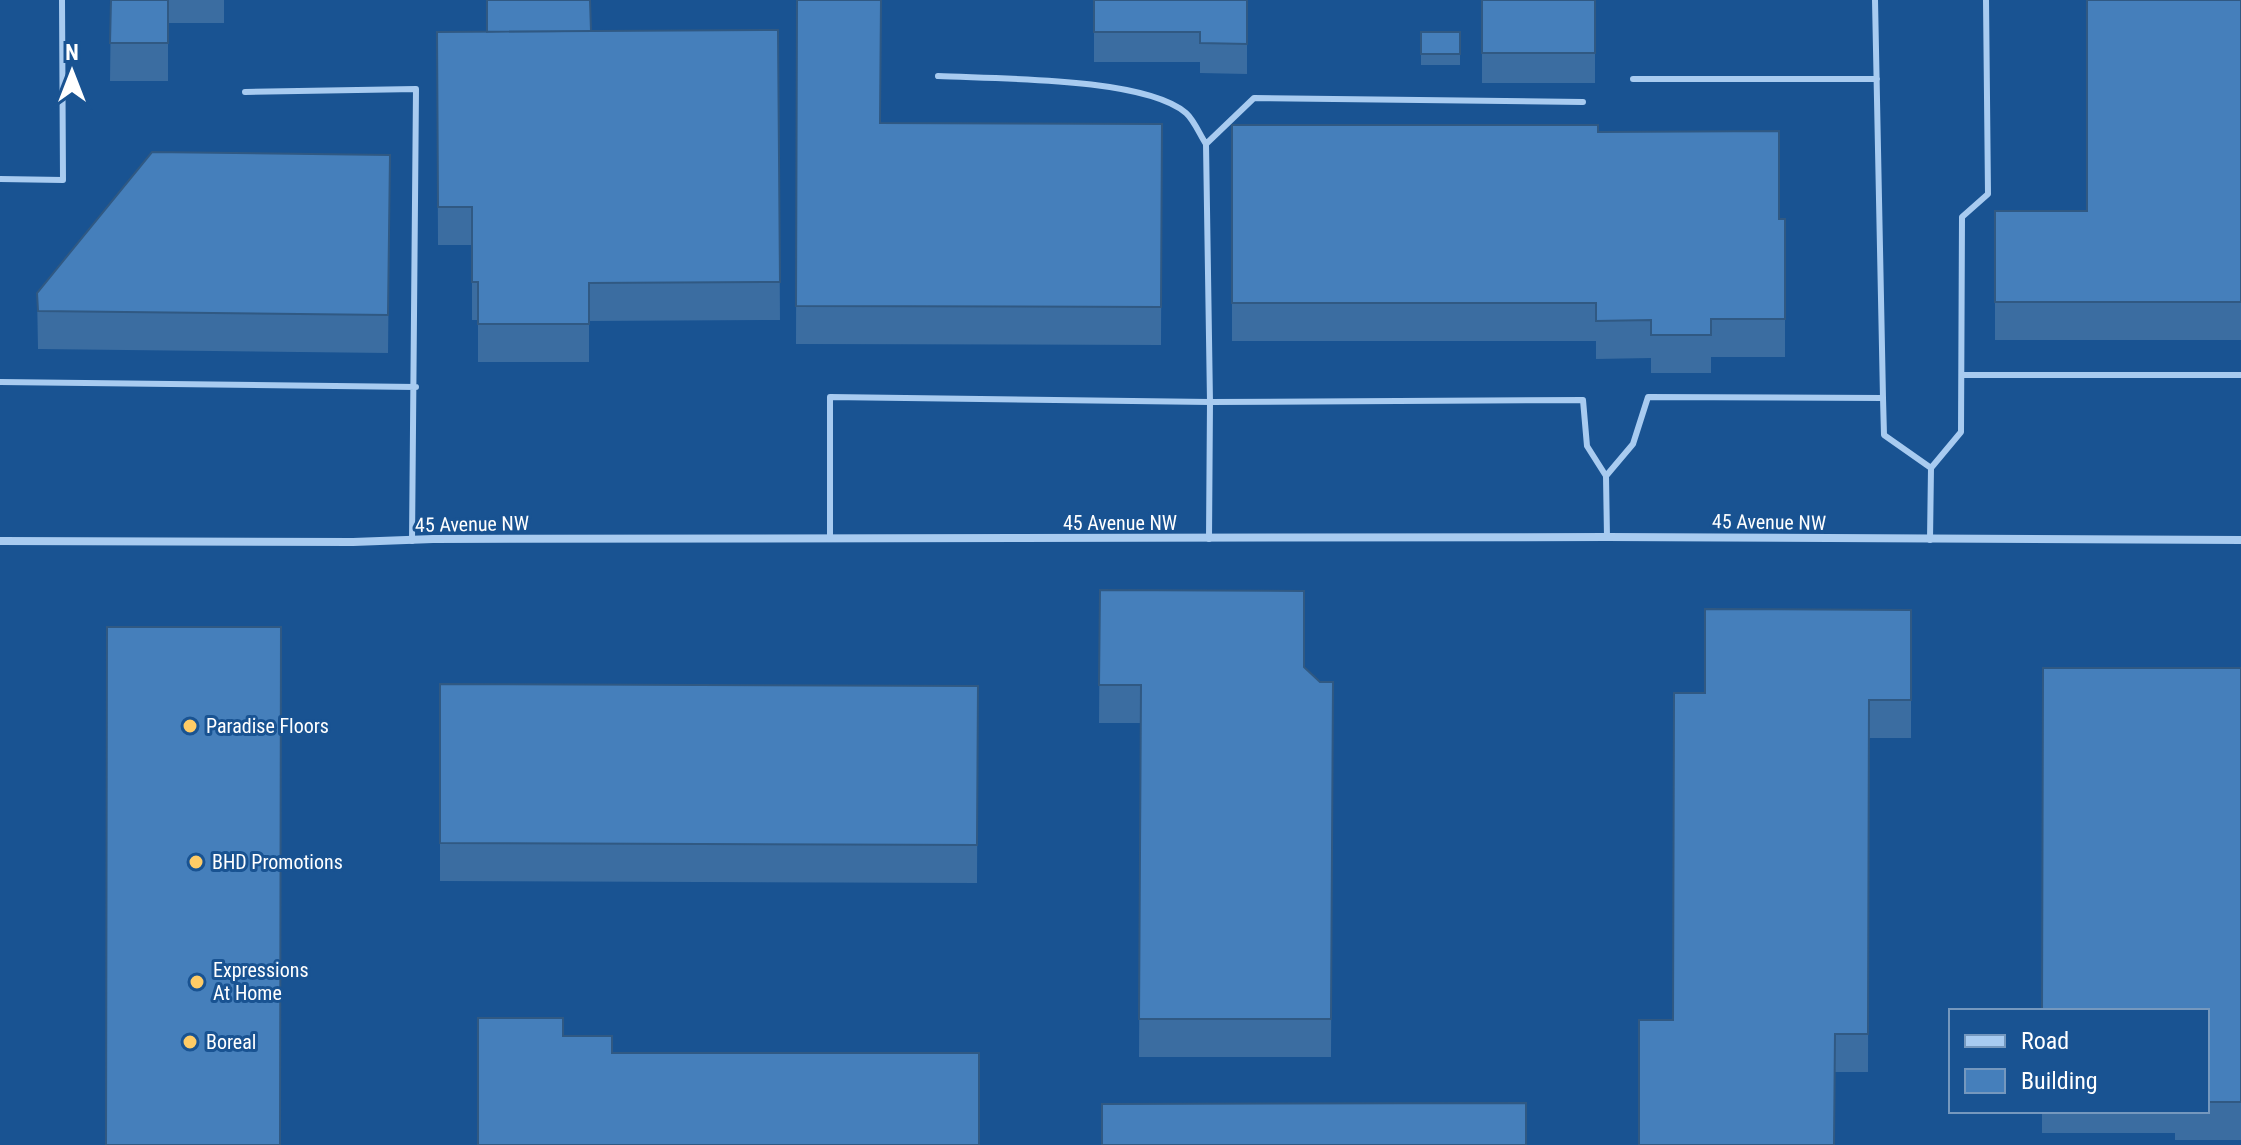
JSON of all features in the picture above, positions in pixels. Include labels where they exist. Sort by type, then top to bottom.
[{"type":"street","name":"45 Avenue NW","points":[[0,541],[1607,537],[2241,540]]},
{"type":"lane","points":[[0,179],[63,180],[62,0]]},
{"type":"lane","points":[[1875,0],[1884,435],[1931,468]]},
{"type":"lane","points":[[1930,540],[1931,468],[1961,432],[1962,217],[1988,194],[1986,0]]},
{"type":"lane","points":[[938,76],[1111,86],[1157,98],[1187,114],[1206,144],[1209,539]]},
{"type":"lane","points":[[1633,79],[1877,79]]},
{"type":"lane","points":[[245,92],[416,89],[416,387],[412,541]]},
{"type":"lane","points":[[1206,144],[1254,98],[1583,102]]},
{"type":"lane","points":[[1962,375],[2241,375]]},
{"type":"lane","points":[[0,382],[416,387]]},
{"type":"lane","points":[[830,539],[830,397],[1210,402],[1583,400],[1587,446],[1606,476],[1607,537]]},
{"type":"lane","points":[[1606,476],[1633,444],[1648,397],[1883,398]]},
{"type":"building","points":[[111,0],[168,0],[168,43],[110,43]]},
{"type":"building","points":[[487,0],[590,0],[591,31],[487,32]]},
{"type":"building","points":[[797,0],[881,0],[880,123],[1162,124],[1161,307],[796,306]]},
{"type":"building","points":[[1094,0],[1247,0],[1247,44],[1200,43],[1200,32],[1094,32]]},
{"type":"building","points":[[1482,0],[1595,0],[1595,53],[1482,53]]},
{"type":"building","points":[[2087,0],[2241,0],[2241,302],[1995,302],[1995,211],[2087,211]]},
{"type":"building","points":[[778,30],[780,282],[589,283],[589,324],[478,324],[478,282],[472,282],[472,207],[438,207],[437,32]]},
{"type":"building","points":[[1421,32],[1460,32],[1460,54],[1421,54]]},
{"type":"building","points":[[1232,125],[1598,125],[1598,132],[1779,131],[1779,219],[1785,219],[1785,319],[1711,319],[1711,335],[1651,335],[1651,320],[1596,321],[1596,303],[1232,303]]},
{"type":"building","points":[[152,152],[390,155],[388,315],[38,311],[37,293]]},
{"type":"building","points":[[1100,590],[1304,591],[1304,667],[1320,682],[1333,682],[1331,1019],[1139,1019],[1141,685],[1099,685]]},
{"type":"building","points":[[1705,609],[1911,610],[1911,700],[1869,700],[1868,1034],[1835,1034],[1834,1145],[1639,1145],[1639,1020],[1673,1020],[1674,693],[1705,693]]},
{"type":"building","points":[[107,627],[281,627],[280,1145],[106,1145]]},
{"type":"building","points":[[2043,668],[2241,668],[2241,1102],[2209,1102],[2209,1009],[2042,1009]]},
{"type":"building","points":[[440,684],[978,686],[977,845],[440,843]]},
{"type":"building","points":[[478,1018],[563,1018],[563,1036],[612,1036],[612,1053],[979,1053],[979,1145],[478,1145]]},
{"type":"building","points":[[1526,1103],[1526,1145],[1102,1145],[1102,1104]]},
{"type":"place","name":"Paradise Floors","points":[[190,726]]},
{"type":"place","name":"BHD Promotions","points":[[196,862]]},
{"type":"place","name":"Expressions At Home","points":[[197,982]]},
{"type":"place","name":"Boreal","points":[[190,1042]]}]
